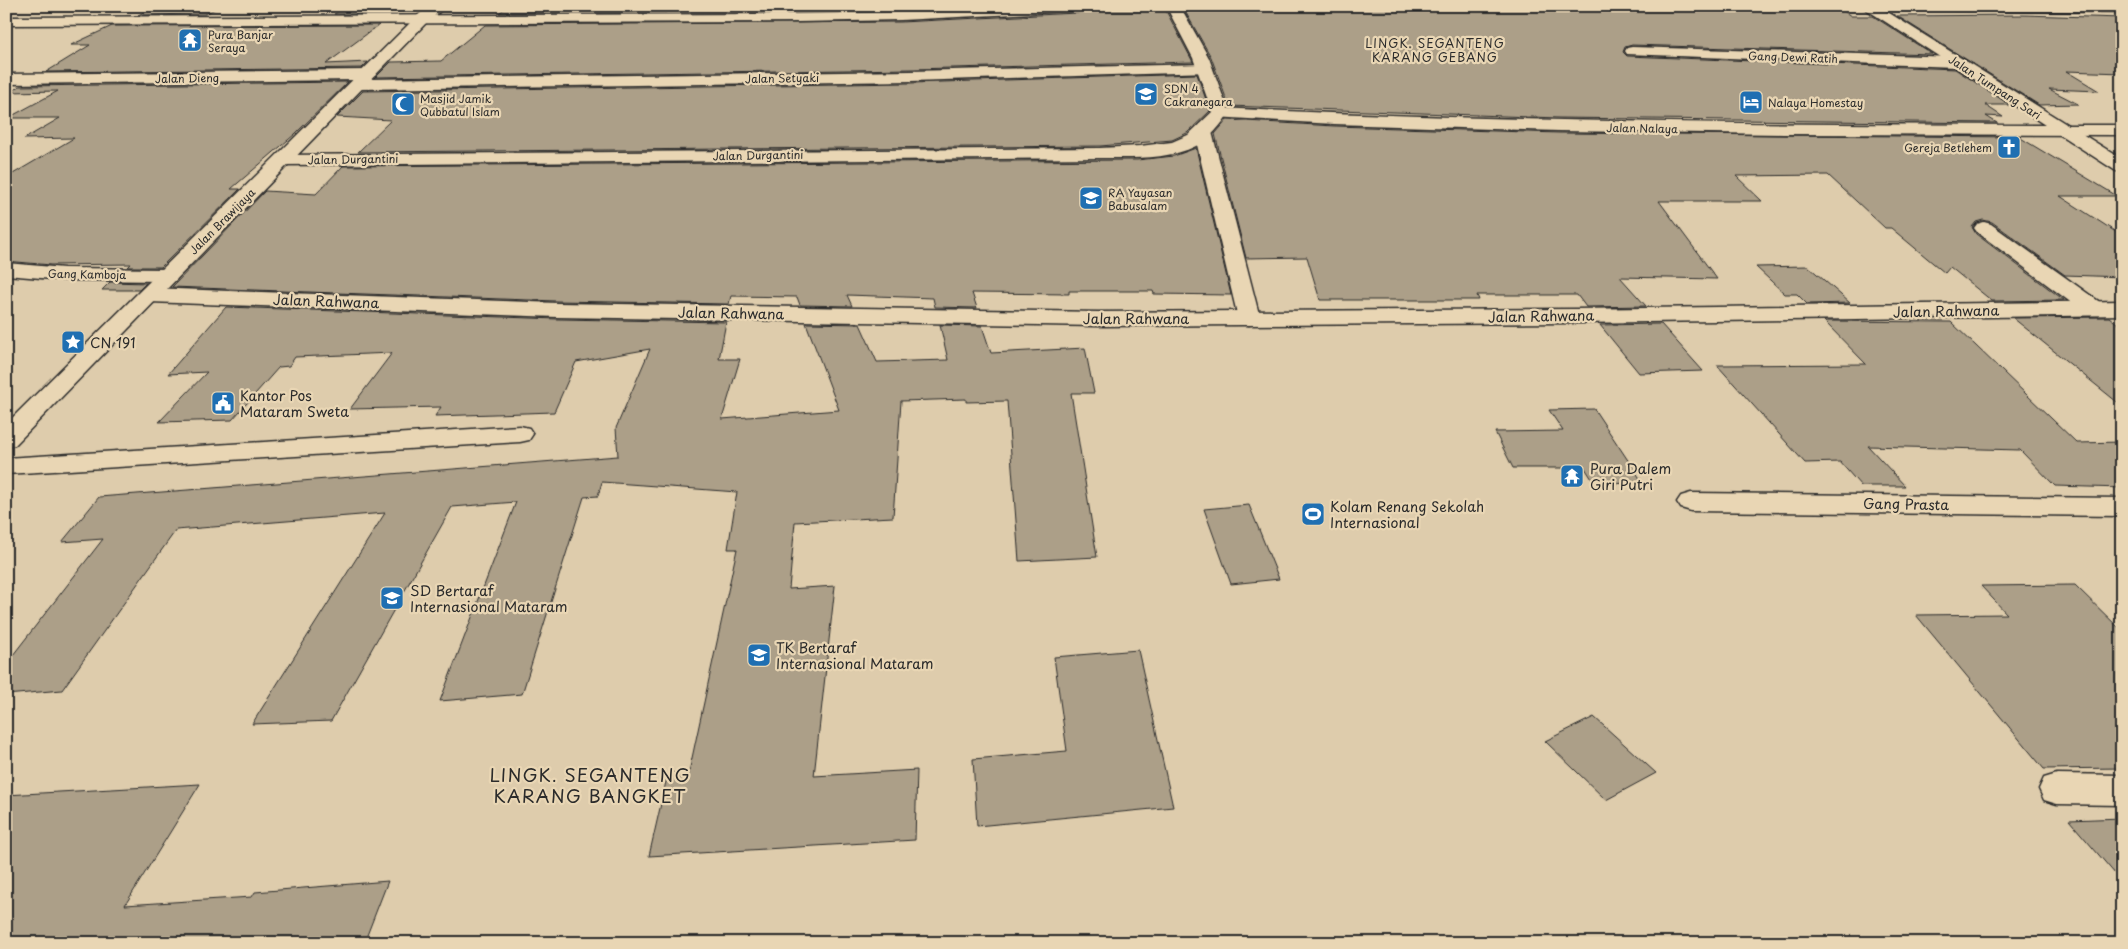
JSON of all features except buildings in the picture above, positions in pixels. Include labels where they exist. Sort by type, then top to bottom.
[{"type":"street","name":"Jalan Brawijaya","points":[[6,439],[423,18],[439,6]]},
{"type":"street","points":[[6,21],[798,18],[902,16],[1087,6]]},
{"type":"street","points":[[1173,6],[1201,58],[1221,113]]},
{"type":"street","name":"Jalan Tumpang Sari","points":[[1868,6],[2122,167]]},
{"type":"street","points":[[1954,6],[2122,8]]},
{"type":"street","name":"Gang Dewi Ratih","points":[[1632,51],[1955,62]]},
{"type":"street","name":"Jalan Setyaki","points":[[363,79],[902,76],[1204,69]]},
{"type":"street","name":"Jalan Dieng","points":[[6,79],[363,79]]},
{"type":"street","name":"Jalan Nalaya","points":[[1221,113],[1338,119],[1622,128],[2122,130]]},
{"type":"street","name":"Jalan Durgantini","points":[[283,160],[1146,151],[1190,142],[1203,132],[1221,113]]},
{"type":"street","points":[[1203,132],[1249,318]]},
{"type":"street","points":[[1984,228],[2093,308]]},
{"type":"street","name":"Gang Kamboja","points":[[6,269],[64,274],[168,275]]},
{"type":"street","name":"Jalan Rahwana","points":[[150,295],[557,310],[1098,319],[1567,316],[2122,308]]},
{"type":"street","points":[[6,466],[520,434]]},
{"type":"street","name":"Gang Prasta","points":[[1691,502],[2122,507]]},
{"type":"street","points":[[2057,789],[2122,790]]},
{"type":"place","name":"Pura Banjar Seraya","points":[[190,40]]},
{"type":"place","name":"SDN 4 Cakranegara","points":[[1146,94]]},
{"type":"place","name":"Nalaya Homestay","points":[[1751,102]]},
{"type":"place","name":"Masjid Jamik Qubbatul Islam","points":[[403,104]]},
{"type":"place","name":"Gereja Betlehem","points":[[2009,147]]},
{"type":"place","name":"RA Yayasan Babusalam","points":[[1091,198]]},
{"type":"place","name":"CN 191","points":[[73,342]]},
{"type":"place","name":"Kantor Pos Mataram Sweta","points":[[223,403]]},
{"type":"place","name":"Pura Dalem Giri Putri","points":[[1572,476]]},
{"type":"place","name":"Kolam Renang Sekolah Internasional","points":[[1313,514]]},
{"type":"place","name":"SD Bertaraf Internasional Mataram","points":[[392,598]]},
{"type":"place","name":"TK Bertaraf Internasional Mataram","points":[[759,655]]},
{"type":"district","name":"LINGK. SEGANTENG KARANG GEBANG","points":[[1435,50]]},
{"type":"district","name":"LINGK. SEGANTENG KARANG BANGKET","points":[[590,784]]}]
